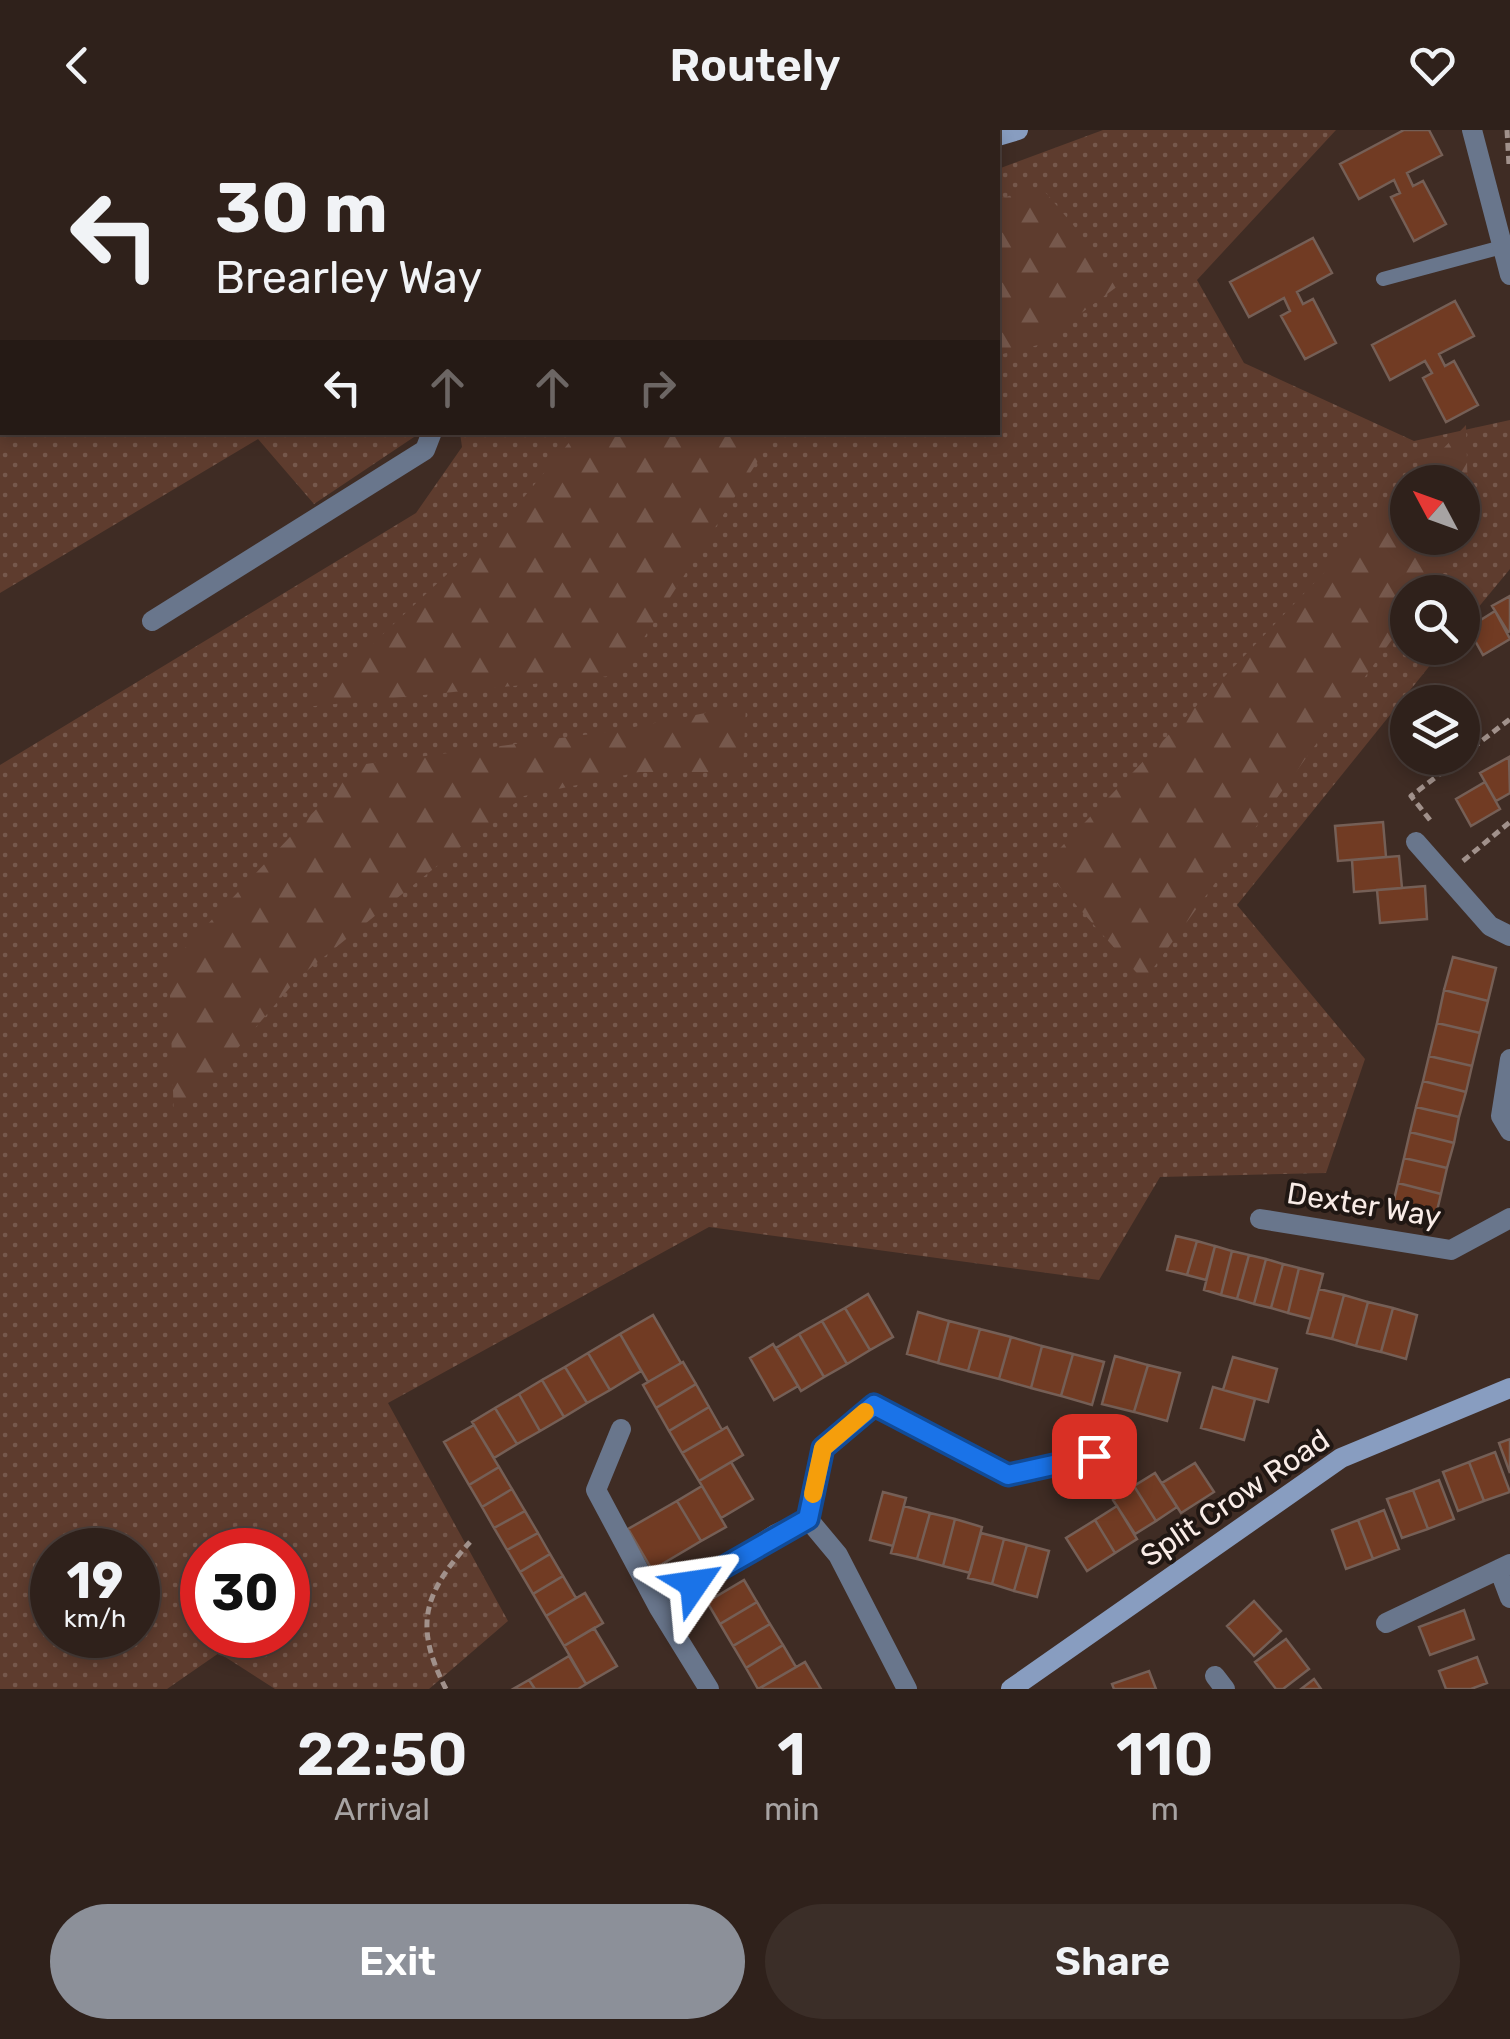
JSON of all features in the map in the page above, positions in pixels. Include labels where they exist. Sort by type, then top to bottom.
[{"type":"street","points":[[1472,130],[1510,275]]},
{"type":"street","points":[[152,621],[424,450],[431,435]]},
{"type":"street","points":[[1416,842],[1490,926],[1510,936]]},
{"type":"street","points":[[1510,1059],[1501,1116],[1510,1131]]},
{"type":"street","name":"Dexter Way","points":[[1260,1219],[1451,1250],[1510,1218]]},
{"type":"street","name":"Split Crow Road","points":[[1011,1689],[1340,1458],[1510,1388]]},
{"type":"street","points":[[808,1519],[823,1448],[874,1405],[1008,1475],[1094,1456]]},
{"type":"street","points":[[622,1430],[596,1490],[708,1689]]},
{"type":"street","points":[[659,1608],[776,1534],[808,1519]]},
{"type":"street","points":[[808,1519],[838,1555],[907,1689]]},
{"type":"street","points":[[1386,1623],[1505,1566],[1510,1598]]},
{"type":"lane","points":[[1383,279],[1502,247]]},
{"type":"path","points":[[1507,130],[1510,173]]},
{"type":"path","points":[[1480,743],[1510,719]]},
{"type":"path","points":[[1432,822],[1411,796],[1438,775]]},
{"type":"path","points":[[1445,876],[1510,822]]},
{"type":"path","points":[[1452,849],[1462,862]]},
{"type":"path","points":[[446,1689],[431,1652],[426,1611],[435,1584],[470,1542]]},
{"type":"green space","points":[[1103,130],[1336,130],[1197,280],[1244,363],[1414,441],[1510,420],[1510,569],[1480,605],[1480,575],[1390,575],[1390,665],[1430,665],[1414,685],[1390,685],[1390,715],[1237,905],[1365,1059],[1326,1173],[1160,1177],[1099,1280],[709,1227],[388,1403],[508,1621],[429,1689],[275,1689],[227,1658],[310,1658],[310,1528],[180,1528],[180,1658],[212,1658],[167,1689],[0,1689],[0,765],[416,513],[462,447],[460,435],[1000,435],[1000,168]]},
{"type":"green space","points":[[1041,187],[1122,283],[1038,345],[1000,354],[1000,198]]},
{"type":"green space","points":[[1466,425],[1467,465],[1427,465]]},
{"type":"green space","points":[[0,435],[417,435],[314,504],[258,439],[0,593]]},
{"type":"green space","points":[[575,435],[775,435],[620,675],[305,707],[505,520]]},
{"type":"green space","points":[[1390,504],[1390,555],[1453,555],[1439,575],[1390,575],[1390,642],[1144,981],[1042,867]]},
{"type":"green space","points":[[746,705],[743,772],[640,772],[524,796],[299,977],[174,1122],[169,965],[358,765],[614,731]]},
{"type":"building","points":[[1404,130],[1429,130],[1442,155],[1407,173],[1413,186],[1423,181],[1446,224],[1414,241],[1391,197],[1400,193],[1394,180],[1359,199],[1340,164]]},
{"type":"building","points":[[1313,238],[1332,273],[1297,292],[1303,304],[1313,299],[1336,343],[1305,359],[1281,316],[1290,311],[1284,298],[1249,317],[1230,282]]},
{"type":"building","points":[[1455,301],[1474,336],[1439,354],[1445,366],[1454,361],[1478,405],[1446,422],[1423,378],[1432,373],[1425,361],[1390,380],[1372,345]]},
{"type":"building","points":[[1510,596],[1510,631],[1508,632],[1492,606]]},
{"type":"building","points":[[1495,611],[1510,639],[1483,655],[1480,620]]},
{"type":"building","points":[[1509,757],[1510,793],[1496,801],[1480,773]]},
{"type":"building","points":[[1485,782],[1500,809],[1471,826],[1456,799]]},
{"type":"building","points":[[1383,822],[1386,857],[1338,861],[1335,826]]},
{"type":"building","points":[[1399,856],[1402,888],[1354,892],[1352,860]]},
{"type":"building","points":[[1425,886],[1427,919],[1380,923],[1377,890]]},
{"type":"building","points":[[1453,957],[1496,968],[1488,1001],[1444,990]]},
{"type":"building","points":[[1444,990],[1488,1001],[1480,1033],[1437,1023]]},
{"type":"building","points":[[1437,1023],[1480,1033],[1472,1066],[1429,1056]]},
{"type":"building","points":[[1429,1056],[1472,1066],[1466,1092],[1423,1081]]},
{"type":"building","points":[[1423,1081],[1466,1092],[1459,1117],[1416,1107]]},
{"type":"building","points":[[1416,1107],[1459,1117],[1454,1143],[1410,1132]]},
{"type":"building","points":[[1410,1132],[1454,1143],[1447,1168],[1404,1158]]},
{"type":"building","points":[[1404,1158],[1447,1168],[1441,1194],[1398,1183]]},
{"type":"building","points":[[1398,1183],[1441,1194],[1435,1219],[1392,1208]]},
{"type":"building","points":[[1176,1236],[1197,1241],[1187,1275],[1167,1270]]},
{"type":"building","points":[[1197,1241],[1215,1246],[1206,1280],[1187,1275]]},
{"type":"building","points":[[1215,1246],[1232,1251],[1221,1295],[1204,1290]]},
{"type":"building","points":[[1232,1251],[1249,1255],[1237,1299],[1221,1295]]},
{"type":"building","points":[[1249,1255],[1266,1259],[1254,1304],[1237,1299]]},
{"type":"building","points":[[1266,1259],[1283,1264],[1271,1308],[1254,1304]]},
{"type":"building","points":[[1283,1264],[1299,1268],[1288,1313],[1271,1308]]},
{"type":"building","points":[[1299,1268],[1323,1274],[1311,1319],[1288,1313]]},
{"type":"building","points":[[1319,1289],[1344,1295],[1332,1339],[1307,1333]]},
{"type":"building","points":[[868,1294],[893,1337],[870,1350],[845,1308]]},
{"type":"building","points":[[1344,1295],[1368,1302],[1356,1346],[1332,1339]]},
{"type":"building","points":[[1368,1302],[1393,1308],[1381,1352],[1356,1346]]},
{"type":"building","points":[[845,1308],[870,1350],[847,1364],[822,1321]]},
{"type":"building","points":[[1393,1308],[1417,1315],[1406,1359],[1381,1352]]},
{"type":"building","points":[[918,1312],[949,1321],[938,1363],[907,1354]]},
{"type":"building","points":[[653,1315],[681,1363],[648,1382],[620,1334]]},
{"type":"building","points":[[822,1321],[847,1364],[824,1377],[799,1334]]},
{"type":"building","points":[[949,1321],[980,1329],[968,1371],[938,1363]]},
{"type":"building","points":[[980,1329],[1011,1337],[999,1379],[968,1371]]},
{"type":"building","points":[[620,1334],[641,1371],[610,1390],[588,1353]]},
{"type":"building","points":[[799,1334],[824,1377],[801,1391],[776,1348]]},
{"type":"building","points":[[1011,1337],[1042,1346],[1031,1388],[999,1379]]},
{"type":"building","points":[[773,1344],[798,1386],[774,1400],[750,1358]]},
{"type":"building","points":[[1042,1346],[1073,1354],[1061,1396],[1031,1388]]},
{"type":"building","points":[[588,1353],[610,1390],[587,1403],[565,1367]]},
{"type":"building","points":[[1073,1354],[1104,1362],[1092,1405],[1061,1396]]},
{"type":"building","points":[[1115,1356],[1148,1365],[1134,1412],[1102,1404]]},
{"type":"building","points":[[1233,1357],[1277,1369],[1268,1402],[1223,1390]]},
{"type":"building","points":[[683,1362],[696,1384],[656,1408],[643,1385]]},
{"type":"building","points":[[1148,1365],[1180,1373],[1167,1421],[1134,1412]]},
{"type":"building","points":[[565,1367],[587,1403],[564,1417],[542,1380]]},
{"type":"building","points":[[542,1380],[564,1417],[540,1431],[519,1394]]},
{"type":"building","points":[[696,1384],[709,1407],[669,1431],[656,1408]]},
{"type":"building","points":[[1213,1387],[1255,1399],[1244,1440],[1201,1428]]},
{"type":"building","points":[[519,1394],[540,1431],[517,1444],[495,1408]]},
{"type":"building","points":[[709,1407],[722,1430],[682,1453],[669,1431]]},
{"type":"building","points":[[495,1408],[517,1444],[494,1458],[472,1422]]},
{"type":"building","points":[[474,1425],[499,1467],[469,1485],[444,1442]]},
{"type":"building","points":[[727,1427],[743,1455],[699,1481],[682,1453]]},
{"type":"building","points":[[1510,1439],[1510,1473],[1499,1443]]},
{"type":"building","points":[[1495,1452],[1510,1492],[1484,1501],[1469,1462]]},
{"type":"building","points":[[731,1462],[753,1499],[721,1518],[699,1481]]},
{"type":"building","points":[[1469,1462],[1484,1501],[1458,1511],[1443,1472]]},
{"type":"building","points":[[1195,1463],[1214,1492],[1181,1513],[1162,1483]]},
{"type":"building","points":[[499,1467],[512,1489],[482,1507],[469,1485]]},
{"type":"building","points":[[1155,1473],[1177,1507],[1156,1521],[1134,1486]]},
{"type":"building","points":[[1439,1480],[1454,1519],[1428,1529],[1413,1490]]},
{"type":"building","points":[[702,1486],[726,1527],[701,1541],[677,1501]]},
{"type":"building","points":[[1134,1486],[1156,1521],[1135,1534],[1113,1500]]},
{"type":"building","points":[[512,1489],[525,1511],[494,1528],[482,1507]]},
{"type":"building","points":[[1413,1490],[1428,1529],[1402,1538],[1387,1499]]},
{"type":"building","points":[[883,1492],[906,1498],[893,1546],[870,1540]]},
{"type":"building","points":[[677,1501],[701,1541],[652,1570],[628,1529]]},
{"type":"building","points":[[904,1506],[930,1513],[917,1559],[891,1553]]},
{"type":"building","points":[[1117,1506],[1137,1539],[1115,1553],[1095,1520]]},
{"type":"building","points":[[1384,1510],[1399,1549],[1373,1559],[1358,1520]]},
{"type":"building","points":[[525,1511],[538,1533],[507,1550],[494,1528]]},
{"type":"building","points":[[930,1513],[955,1519],[943,1566],[917,1559]]},
{"type":"building","points":[[955,1519],[982,1527],[970,1573],[943,1566]]},
{"type":"building","points":[[1095,1520],[1115,1553],[1087,1571],[1066,1538]]},
{"type":"building","points":[[1358,1520],[1373,1559],[1346,1569],[1332,1530]]},
{"type":"building","points":[[538,1533],[550,1554],[520,1572],[507,1550]]},
{"type":"building","points":[[981,1533],[1004,1539],[992,1584],[968,1578]]},
{"type":"building","points":[[1004,1539],[1027,1545],[1014,1591],[992,1584]]},
{"type":"building","points":[[1027,1545],[1049,1551],[1037,1597],[1014,1591]]},
{"type":"building","points":[[550,1554],[563,1576],[533,1594],[520,1572]]},
{"type":"building","points":[[563,1576],[576,1598],[546,1616],[533,1594]]},
{"type":"building","points":[[744,1580],[757,1602],[720,1624],[707,1602]]},
{"type":"building","points":[[585,1593],[603,1623],[564,1646],[546,1616]]},
{"type":"building","points":[[1254,1601],[1281,1631],[1254,1656],[1227,1626]]},
{"type":"building","points":[[757,1602],[770,1624],[733,1646],[720,1624]]},
{"type":"building","points":[[1464,1610],[1474,1639],[1430,1655],[1419,1627]]},
{"type":"building","points":[[770,1624],[783,1645],[746,1668],[733,1646]]},
{"type":"building","points":[[594,1628],[617,1666],[586,1684],[564,1646]]},
{"type":"building","points":[[1286,1639],[1309,1669],[1283,1689],[1276,1689],[1255,1662]]},
{"type":"building","points":[[783,1645],[796,1667],[758,1689],[746,1668]]},
{"type":"building","points":[[569,1656],[586,1684],[578,1689],[535,1689],[529,1680]]},
{"type":"building","points":[[1477,1657],[1487,1683],[1471,1689],[1446,1689],[1439,1671]]},
{"type":"building","points":[[805,1662],[821,1689],[763,1689],[762,1687]]},
{"type":"building","points":[[1149,1671],[1156,1689],[1114,1689],[1112,1684]]},
{"type":"building","points":[[1314,1679],[1321,1689],[1301,1689]]},
{"type":"building","points":[[529,1680],[535,1689],[513,1689]]},
{"type":"slow traffic","points":[[813,1494],[823,1448],[865,1412]]},
{"type":"route","points":[[694,1584],[808,1519],[823,1448],[874,1405],[1008,1475],[1094,1456]]}]
